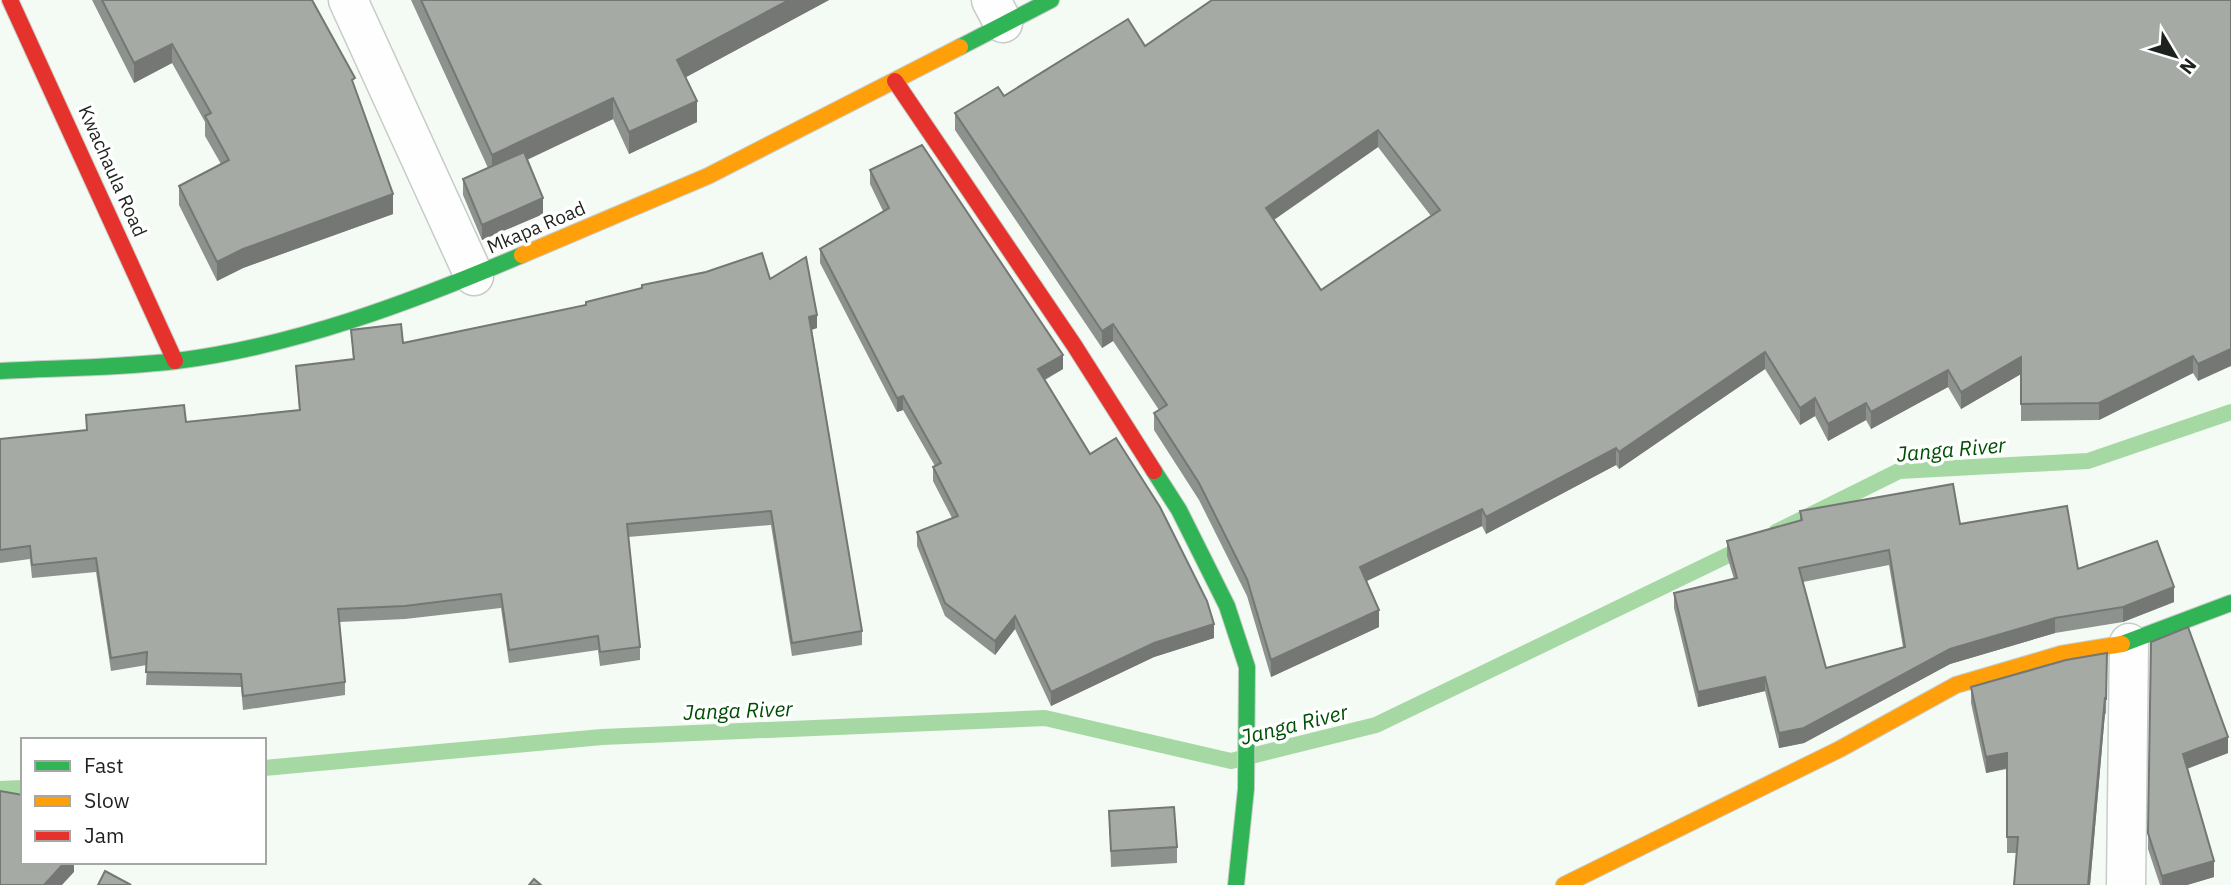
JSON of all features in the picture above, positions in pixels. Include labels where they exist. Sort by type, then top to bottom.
[{"type":"street","name":"Kwachaula Road","points":[[10,0],[175,360]]},
{"type":"street","points":[[348,0],[474,276]]},
{"type":"street","name":"Mkapa Road","points":[[0,371],[175,360],[253,348],[322,330],[474,276],[708,176],[895,80],[997,12],[1051,0]]},
{"type":"street","points":[[895,80],[1074,345],[1180,510],[1227,606],[1247,667],[1246,789],[1236,885]]},
{"type":"street","points":[[1564,885],[1840,749],[1913,706],[1956,685],[2061,654],[2129,643],[2231,603]]},
{"type":"street","points":[[2126,885],[2129,643]]},
{"type":"building","points":[[102,0],[312,0],[355,78],[352,80],[393,194],[243,249],[217,262],[179,186],[229,160],[205,116],[211,113],[172,44],[134,63]]},
{"type":"building","points":[[421,0],[789,0],[677,60],[697,101],[629,132],[613,98],[492,155]]},
{"type":"building","points":[[1212,0],[2231,0],[2231,349],[2198,364],[2193,356],[2099,403],[2021,404],[2021,357],[1961,392],[1948,370],[1871,412],[1866,403],[1828,424],[1815,398],[1800,408],[1765,352],[1619,452],[1616,448],[1486,517],[1482,509],[1360,567],[1379,610],[1271,660],[1247,579],[1199,483],[1154,413],[1167,405],[1113,324],[1102,331],[955,113],[998,87],[1004,96],[1128,19],[1145,46]],"holes":[[[1378,130],[1440,210],[1321,290],[1266,208]]]},
{"type":"building","points":[[922,145],[1063,355],[1038,369],[1090,454],[1116,438],[1160,507],[1207,601],[1214,624],[1154,643],[1051,692],[1015,616],[995,641],[945,603],[917,532],[958,516],[933,467],[941,463],[903,396],[897,398],[820,249],[889,208],[870,170]]},
{"type":"building","points":[[524,152],[543,198],[482,225],[463,179]]},
{"type":"building","points":[[762,253],[770,279],[806,257],[817,315],[809,317],[862,631],[792,643],[771,511],[627,524],[640,647],[600,652],[598,636],[509,650],[501,594],[405,606],[338,609],[345,682],[243,696],[241,674],[146,672],[147,652],[111,658],[96,558],[32,565],[30,546],[0,550],[0,439],[87,430],[86,415],[184,405],[186,422],[300,410],[296,366],[354,359],[351,330],[401,324],[403,343],[586,305],[586,302],[642,288],[642,285],[706,272]]},
{"type":"building","points":[[1953,484],[1960,524],[2067,506],[2078,569],[2157,541],[2174,587],[2123,607],[2055,618],[1950,649],[1804,728],[1779,733],[1765,677],[1698,692],[1674,593],[1737,578],[1727,541],[1802,520],[1800,511]],"holes":[[[1889,550],[1905,647],[1826,668],[1799,568]]]},
{"type":"building","points":[[2188,627],[2228,737],[2183,754],[2214,861],[2162,876],[2148,833],[2151,642]]},
{"type":"building","points":[[2107,653],[2106,700],[2105,697],[2088,885],[2014,885],[2018,837],[2007,837],[2007,753],[1986,757],[1971,687],[2066,660]]},
{"type":"building","points":[[0,791],[21,795],[21,864],[63,864],[44,885],[0,885]]},
{"type":"building","points":[[1174,807],[1177,847],[1111,851],[1109,811]]},
{"type":"building","points":[[105,871],[131,885],[98,885]]},
{"type":"building","points":[[534,879],[541,885],[529,885]]},
{"type":"waterway","name":"Janga River","points":[[1776,532],[1899,471],[2088,461],[2231,412]]},
{"type":"waterway","name":"Janga River","points":[[266,768],[602,737],[1045,718],[1231,761],[1376,725],[1747,546]]},
{"type":"waterway","name":"Janga River","points":[[0,789],[21,788]]},
{"type":"traffic: fast","points":[[960,47],[1051,0]]},
{"type":"traffic: fast","points":[[0,371],[176,361],[265,345],[396,305],[522,255]]},
{"type":"traffic: fast","points":[[1154,471],[1179,510],[1227,606],[1247,667],[1246,789],[1236,885]]},
{"type":"traffic: fast","points":[[2122,644],[2231,603]]},
{"type":"traffic: slow","points":[[522,255],[708,176],[960,47]]},
{"type":"traffic: slow","points":[[1564,885],[1840,749],[1956,685],[2061,654],[2122,644]]},
{"type":"traffic: jam","points":[[10,0],[175,361]]},
{"type":"traffic: jam","points":[[895,81],[1074,345],[1154,471]]}]
